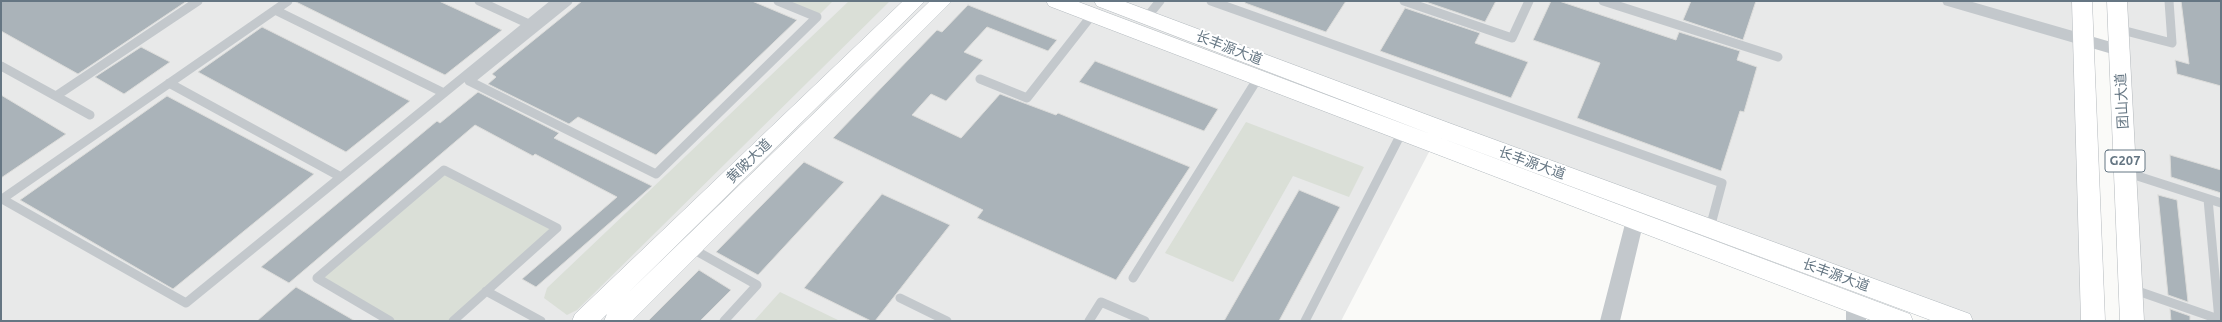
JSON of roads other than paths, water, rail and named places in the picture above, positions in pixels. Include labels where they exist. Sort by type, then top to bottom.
[{"type":"main road","name":"黄陂大道","points":[[584,321],[915,1]]},
{"type":"main road","name":"黄陂大道","points":[[616,321],[942,1]]},
{"type":"main road","name":"长丰源大道","points":[[1056,1],[1098,8],[1153,9],[1441,129],[1961,321]]},
{"type":"main road","name":"G207","points":[[2082,1],[2093,321]]},
{"type":"main road","name":"团山大道","points":[[2117,1],[2132,321]]},
{"type":"main road","name":"长丰源大道","points":[[1098,8],[1258,78],[1635,220],[1856,312],[1901,321]]},
{"type":"street","points":[[1950,1],[2083,41],[2119,40]]},
{"type":"street","points":[[1610,321],[1635,220]]},
{"type":"lane","points":[[56,96],[198,1]]},
{"type":"lane","points":[[288,1],[2,199],[186,303],[557,1]]},
{"type":"lane","points":[[479,1],[529,24]]},
{"type":"lane","points":[[568,1],[469,81],[656,174],[817,17],[778,1]]},
{"type":"lane","points":[[1211,1],[1722,183],[1710,228]]},
{"type":"lane","points":[[1404,1],[1512,38],[1529,1]]},
{"type":"lane","points":[[1603,1],[1778,57]]},
{"type":"lane","points":[[2119,40],[2172,43],[2169,1]]},
{"type":"lane","points":[[980,79],[1027,98],[1098,8]]},
{"type":"lane","points":[[275,10],[444,93]]},
{"type":"lane","points":[[1,66],[90,115]]},
{"type":"lane","points":[[1133,278],[1258,78]]},
{"type":"lane","points":[[169,83],[341,177]]},
{"type":"lane","points":[[1305,321],[1402,132]]},
{"type":"lane","points":[[390,321],[316,278],[444,170],[557,228],[453,321]]},
{"type":"lane","points":[[2125,172],[2221,203]]},
{"type":"lane","points":[[2131,289],[2220,320],[2208,199]]},
{"type":"lane","points":[[691,248],[757,285],[724,321]]},
{"type":"lane","points":[[486,291],[541,321]]},
{"type":"lane","points":[[900,298],[947,321]]},
{"type":"lane","points":[[1089,321],[1101,302],[1144,321]]}]
